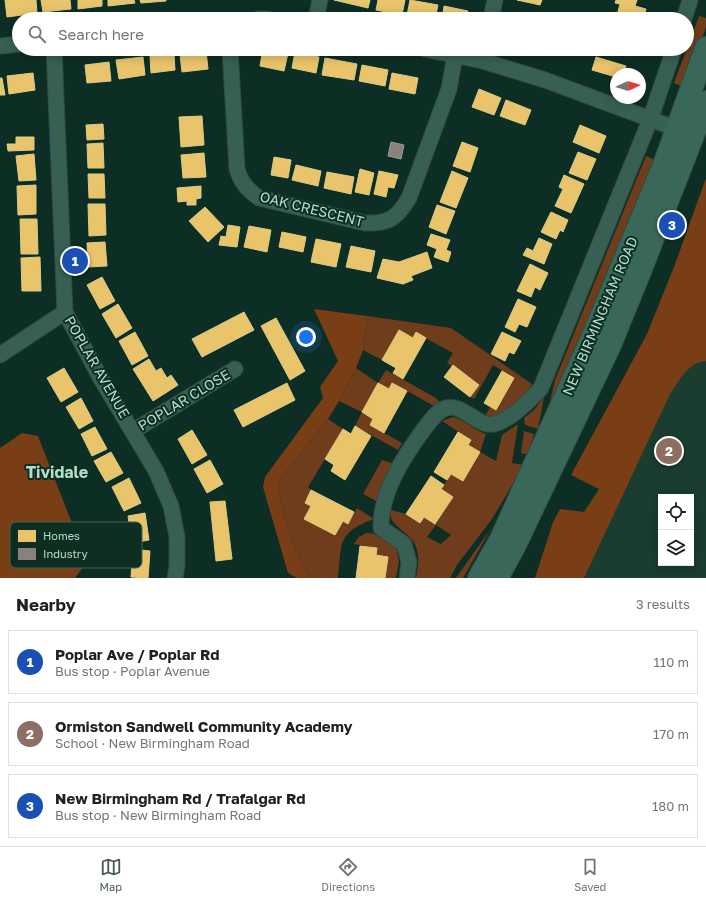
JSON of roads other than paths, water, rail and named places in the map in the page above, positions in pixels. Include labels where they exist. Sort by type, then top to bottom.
[{"type":"highway","name":"NEW BIRMINGHAM ROAD","points":[[497,578],[515,545],[610,345],[640,274],[685,132],[706,48]]},
{"type":"highway","name":"NEW BIRMINGHAM ROAD","points":[[479,578],[501,538],[596,329],[664,165],[706,102]]},
{"type":"street","points":[[317,12],[320,0]]},
{"type":"street","points":[[492,12],[495,0]]},
{"type":"street","points":[[686,12],[690,0]]},
{"type":"street","points":[[0,46],[12,45]]},
{"type":"street","name":"POPLAR AVENUE","points":[[54,56],[65,312],[101,379],[156,471],[171,506],[177,537],[177,566],[175,578]]},
{"type":"street","name":"OAK CRESCENT","points":[[230,56],[237,169],[240,180],[248,190],[259,198],[365,223],[379,224],[390,220],[400,212],[409,198],[449,89],[456,56]]},
{"type":"street","points":[[486,56],[545,80],[685,132]]},
{"type":"street","name":"NEW BIRMINGHAM ROAD","points":[[407,578],[409,562],[404,544],[381,528],[380,520],[390,489],[408,451],[431,420],[445,408],[460,409],[486,424],[493,425],[501,423],[531,400],[541,388],[650,120],[672,56]]},
{"type":"street","points":[[0,355],[65,312]]},
{"type":"street","name":"POPLAR CLOSE","points":[[133,431],[236,369]]},
{"type":"place","name":"New Birmingham Rd / Trafalgar Rd","points":[[672,225]]},
{"type":"place","name":"Poplar Ave / Poplar Rd","points":[[75,261]]},
{"type":"place","name":"Ormiston Sandwell Community Academy","points":[[669,451]]},
{"type":"district","name":"Tividale","points":[[57,472]]}]
